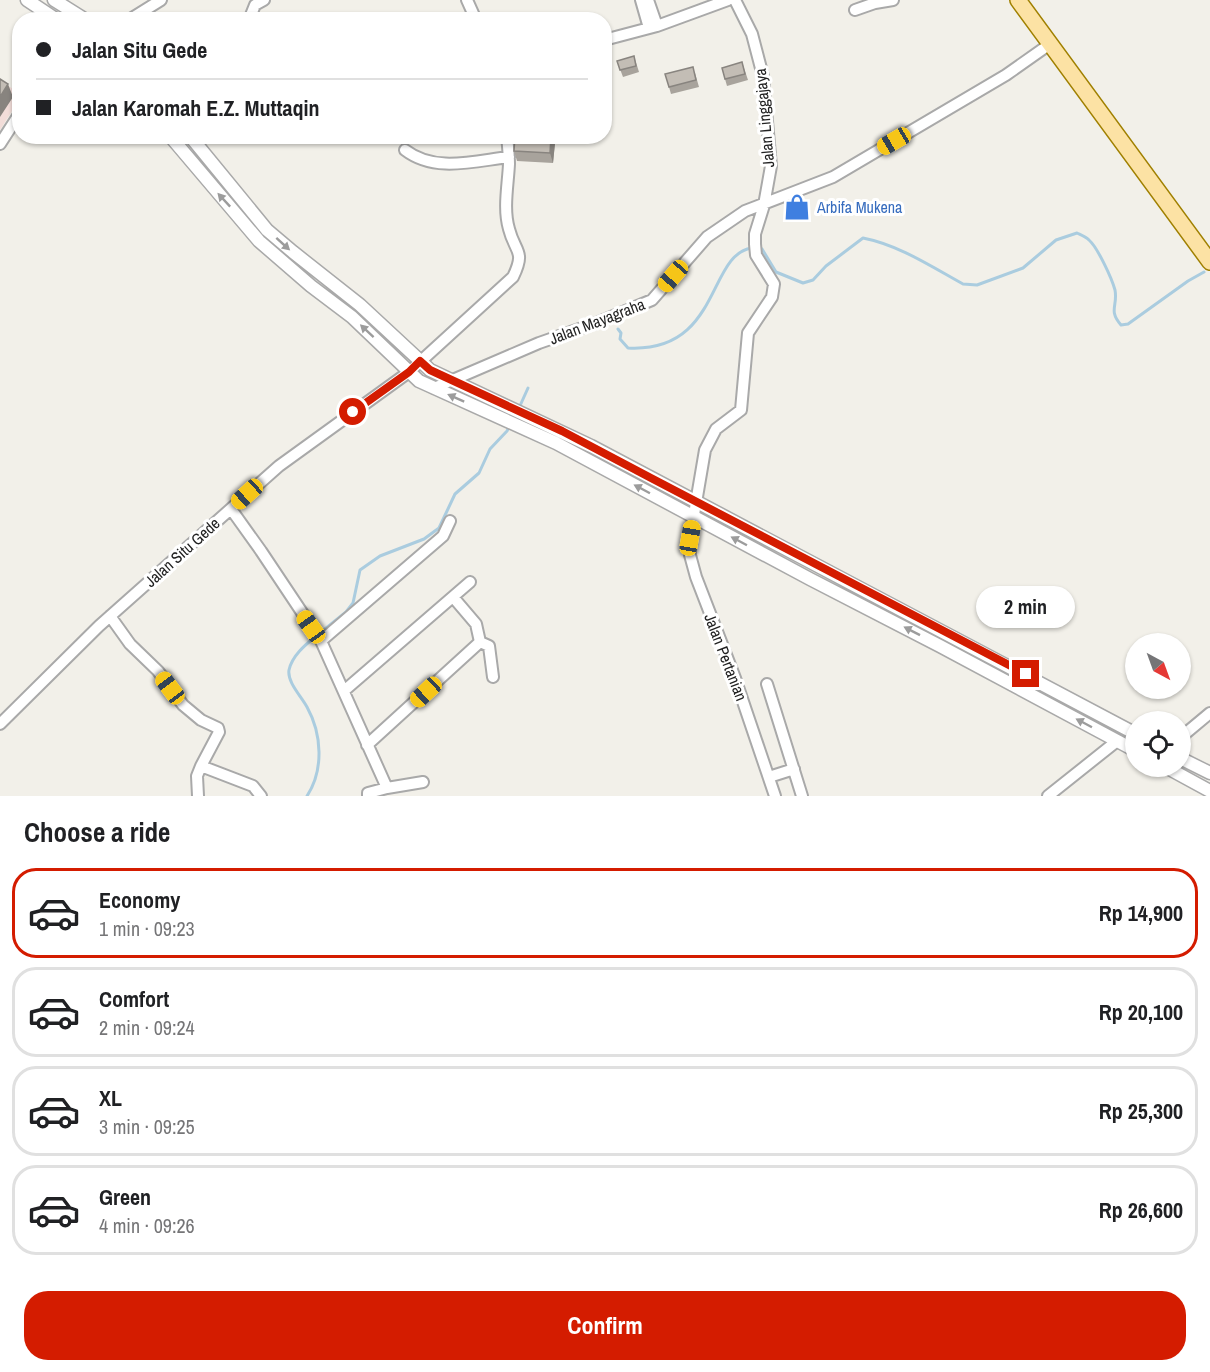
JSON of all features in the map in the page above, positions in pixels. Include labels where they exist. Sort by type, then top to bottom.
[{"type":"main road","points":[[1018,0],[1210,262]]},
{"type":"street","points":[[27,0],[45,12]]},
{"type":"street","points":[[54,0],[73,12]]},
{"type":"street","points":[[142,12],[161,0]]},
{"type":"street","points":[[252,12],[255,5],[264,0]]},
{"type":"street","points":[[641,0],[653,27]]},
{"type":"street","points":[[648,0],[653,27]]},
{"type":"street","points":[[612,38],[653,27],[728,0]]},
{"type":"street","name":"Jalan Linggajaya","points":[[735,0],[752,34],[763,76],[771,166],[764,205],[755,234],[756,255]]},
{"type":"street","points":[[855,10],[893,0]]},
{"type":"street","name":"Jalan Mayagraha","points":[[434,388],[539,343],[652,300],[707,237],[744,211],[833,177],[1006,75],[1050,44]]},
{"type":"street","points":[[0,144],[12,125]]},
{"type":"street","points":[[177,144],[259,241],[311,286],[352,317],[419,381],[532,432],[1125,745]]},
{"type":"street","points":[[197,144],[267,230],[360,305],[430,370],[591,446],[1125,728]]},
{"type":"street","name":"Jalan Situ Gede","points":[[0,724],[110,616],[279,465],[409,372],[513,277],[519,264],[519,252],[509,229],[506,205],[508,144]]},
{"type":"street","points":[[405,150],[428,163],[441,164],[509,157]]},
{"type":"street","name":"Jalan Pertanian","points":[[756,255],[774,284],[772,297],[748,333],[741,410],[716,429],[705,450],[695,501],[690,555],[775,796]]},
{"type":"street","points":[[231,509],[320,640],[345,690],[387,788]]},
{"type":"street","points":[[320,640],[443,536],[450,521]]},
{"type":"street","points":[[345,690],[470,582]]},
{"type":"street","points":[[453,597],[476,624],[480,642]]},
{"type":"street","points":[[110,616],[130,644],[158,672],[183,705],[201,720],[218,728],[197,776],[198,796]]},
{"type":"street","points":[[480,642],[489,646],[493,677]]},
{"type":"street","points":[[367,745],[480,642]]},
{"type":"street","points":[[1003,680],[1009,665]]},
{"type":"street","points":[[767,684],[802,796]]},
{"type":"street","points":[[1191,729],[1210,713]]},
{"type":"street","points":[[1048,796],[1117,741]]},
{"type":"street","points":[[1191,764],[1210,773]]},
{"type":"street","points":[[201,766],[253,786],[261,796]]},
{"type":"street","points":[[769,777],[794,769]]},
{"type":"street","points":[[1184,777],[1210,791]]},
{"type":"street","points":[[368,796],[370,791],[423,782]]},
{"type":"shaded area","points":[[0,81],[12,88],[12,111],[0,130]]},
{"type":"building","points":[[634,56],[636,66],[620,70],[617,61]]},
{"type":"building","points":[[742,62],[745,74],[725,79],[722,68]]},
{"type":"building","points":[[693,67],[696,80],[669,87],[665,74]]},
{"type":"building","points":[[0,79],[8,84],[0,97]]},
{"type":"building","points":[[514,144],[551,144],[550,153],[514,151]]},
{"type":"waterway","points":[[759,248],[762,249],[776,272],[803,283],[813,280],[826,266],[863,238],[902,251],[963,284],[977,285],[1023,268],[1056,240],[1077,233],[1093,244],[1104,264],[1115,290],[1114,312],[1121,325],[1128,324],[1204,272]]},
{"type":"waterway","points":[[618,329],[621,333],[620,339],[628,348],[658,345],[680,335],[696,320],[727,267],[738,254],[752,248]]},
{"type":"waterway","points":[[519,408],[528,388]]},
{"type":"waterway","points":[[320,633],[346,612],[353,603],[360,570],[380,556],[424,539],[439,528],[455,494],[479,473],[490,449],[510,425]]},
{"type":"waterway","points":[[307,796],[316,775],[318,740],[312,718],[292,684],[289,670],[303,647],[315,637]]},
{"type":"place","name":"Arbifa Mukena","points":[[797,207]]},
{"type":"route","points":[[353,412],[409,372],[420,361],[430,370],[591,446],[1026,674]]}]
